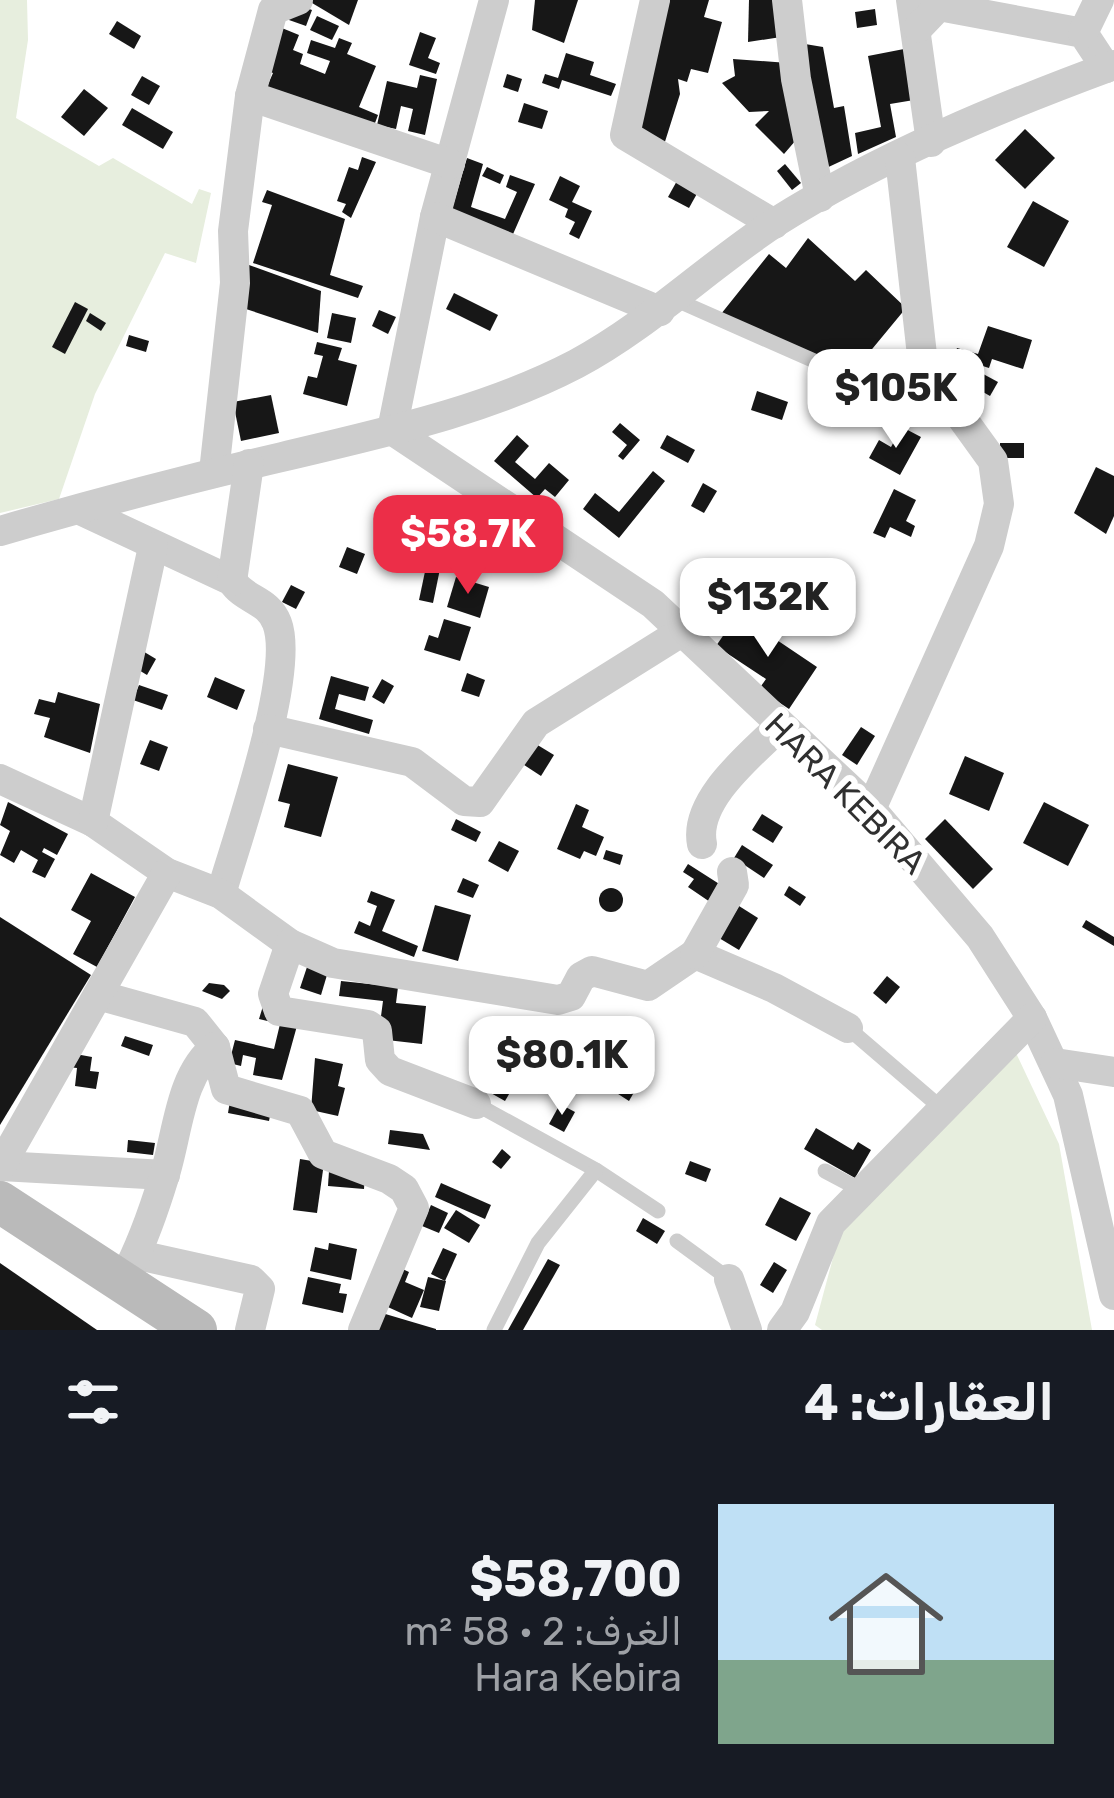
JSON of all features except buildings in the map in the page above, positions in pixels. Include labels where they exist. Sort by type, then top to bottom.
[{"type":"main road","points":[[2,1192],[130,1268],[196,1330]]},
{"type":"street","points":[[392,430],[435,217],[494,0]]},
{"type":"street","points":[[655,0],[625,135],[774,224]]},
{"type":"street","points":[[787,0],[796,79],[820,196]]},
{"type":"street","points":[[1084,33],[1099,0]]},
{"type":"street","points":[[214,472],[235,284],[232,231],[250,96],[277,3]]},
{"type":"street","points":[[0,557],[8,528],[392,430],[523,388],[577,363],[667,305],[774,224],[820,196],[931,142],[1110,66],[1084,33],[939,6],[915,14],[931,142]]},
{"type":"street","points":[[250,96],[450,164]]},
{"type":"street","points":[[871,809],[989,546],[999,504],[993,461],[922,364],[900,158]]},
{"type":"street","points":[[435,217],[667,305]]},
{"type":"street","name":"HARA KEBIRA","points":[[392,430],[653,604],[871,809],[980,937],[1032,1018],[1054,1063],[1077,1128],[1114,1294]]},
{"type":"street","points":[[232,580],[249,464]]},
{"type":"street","points":[[80,510],[232,580],[238,590],[268,604],[280,628],[268,729],[221,894]]},
{"type":"street","points":[[93,821],[153,547]]},
{"type":"street","points":[[268,729],[412,762],[464,801],[480,802],[536,723],[682,631]]},
{"type":"street","points":[[702,844],[705,815],[734,772],[780,726]]},
{"type":"street","points":[[0,779],[93,821],[167,873],[221,894],[290,944],[333,963],[558,1000],[571,996],[581,977],[592,971],[647,986],[695,954],[734,884],[732,872]]},
{"type":"street","points":[[2,1192],[98,995],[167,873]]},
{"type":"street","points":[[290,944],[273,994],[280,1011],[368,1025],[377,1031],[380,1060],[390,1071],[476,1104]]},
{"type":"street","points":[[695,954],[774,988],[848,1028]]},
{"type":"street","points":[[98,995],[195,1022],[214,1047],[226,1089],[300,1111],[322,1154],[404,1189],[414,1208],[363,1330]]},
{"type":"street","points":[[782,1330],[795,1312],[831,1223],[859,1189],[1032,1018]]},
{"type":"street","points":[[214,1047],[198,1061],[189,1081],[165,1175],[130,1268],[219,1269],[251,1280],[260,1289],[256,1328]]},
{"type":"street","points":[[1054,1063],[1114,1072]]},
{"type":"street","points":[[2,1192],[165,1175]]},
{"type":"street","points":[[729,1279],[747,1330]]},
{"type":"lane","points":[[667,305],[878,389],[922,364]]},
{"type":"lane","points":[[848,1028],[940,1107]]},
{"type":"lane","points":[[476,1104],[596,1170],[658,1211]]},
{"type":"lane","points":[[494,1330],[538,1244],[596,1170]]},
{"type":"lane","points":[[825,1171],[859,1189]]},
{"type":"lane","points":[[677,1241],[729,1279]]},
{"type":"green space","points":[[0,0],[27,0],[28,40],[16,118],[99,166],[113,158],[192,204],[199,189],[211,193],[196,263],[165,253],[95,394],[59,499],[0,513]]},
{"type":"green space","points":[[1015,1051],[1059,1144],[1092,1330],[822,1330],[815,1325],[841,1228]]}]
